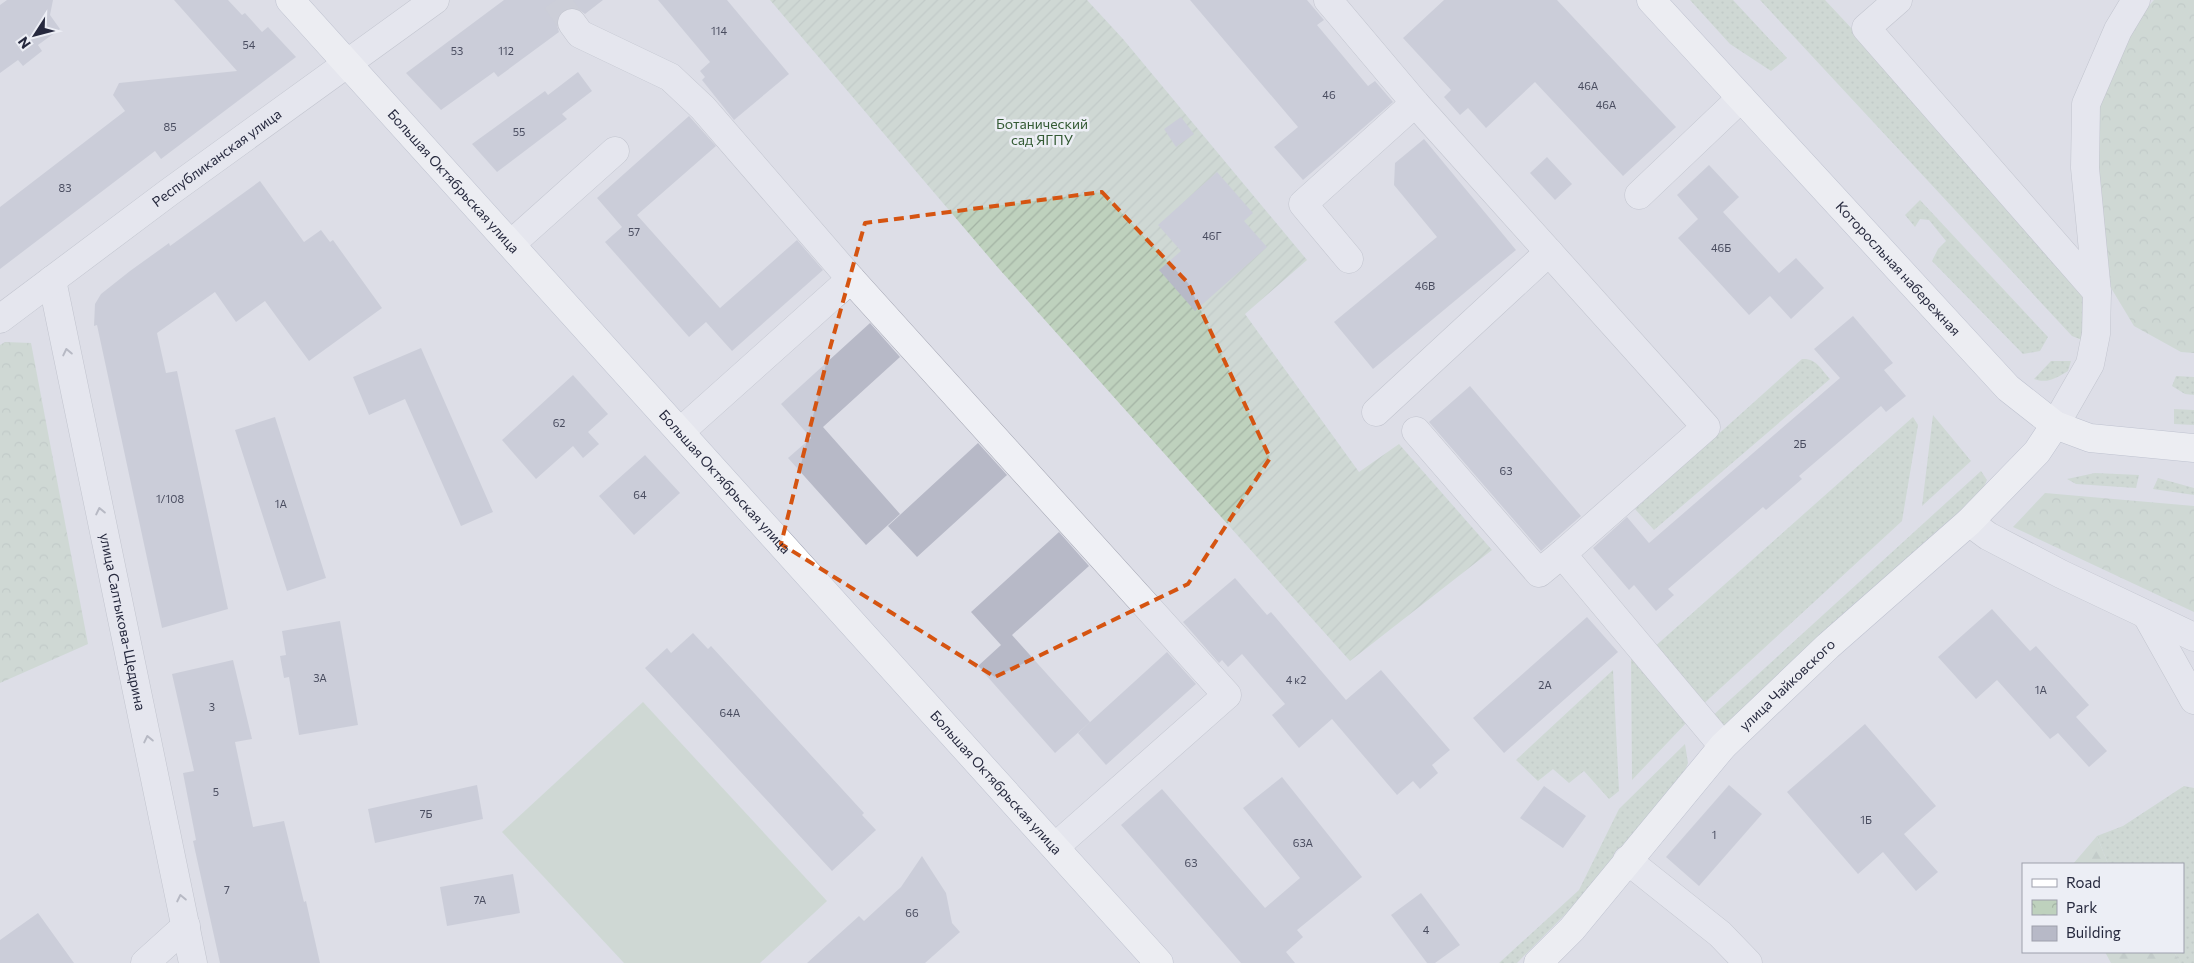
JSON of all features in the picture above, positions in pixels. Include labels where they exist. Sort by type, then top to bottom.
[{"type":"main road","name":"Большая Октябрьская улица","points":[[290,0],[348,62],[1159,963]]},
{"type":"main road","name":"Которосльная набережная","points":[[1651,0],[2008,388],[2055,425],[2090,438],[2194,448]]},
{"type":"main road","name":"улица Чайковского","points":[[1538,963],[1572,928],[1723,746],[1828,646],[1969,522],[2037,452],[2055,425]]},
{"type":"street","name":"Республиканская улица","points":[[0,319],[434,0]]},
{"type":"street","points":[[1328,0],[1415,104],[1706,427],[1539,573],[1416,431]]},
{"type":"street","points":[[1898,0],[1866,28],[2097,292]]},
{"type":"street","points":[[2055,425],[2090,364],[2096,334],[2097,292],[2085,168],[2086,104],[2118,30],[2136,0]]},
{"type":"street","points":[[572,23],[580,34],[670,76],[703,108],[851,279],[1227,695],[1055,847]]},
{"type":"street","points":[[1639,195],[1741,98]]},
{"type":"street","points":[[1349,259],[1304,204],[1415,104]]},
{"type":"street","points":[[511,244],[615,151]]},
{"type":"street","points":[[1376,412],[1549,252]]},
{"type":"street","points":[[680,432],[851,279]]},
{"type":"street","name":"улица Салтыкова-Щедрина","points":[[52,280],[193,963]]},
{"type":"street","points":[[1969,522],[1988,536],[2147,616],[2194,637]]},
{"type":"street","points":[[1562,554],[1723,746]]},
{"type":"street","points":[[2147,616],[2194,700]]},
{"type":"street","points":[[1627,860],[1720,934],[1748,963]]},
{"type":"street","points":[[145,963],[186,926]]},
{"type":"highlighted area","points":[[1102,192],[1188,283],[1270,458],[1188,584],[995,677],[781,544],[830,348],[865,223]]},
{"type":"green space","name":"Ботанический сад ЯГПУ","points":[[770,0],[1087,0],[1123,39],[1307,260],[1245,314],[1359,472],[1399,444],[1492,550],[1350,661],[1000,270]]},
{"type":"green space","points":[[1690,0],[1733,0],[1787,58],[1771,71],[1730,44]]},
{"type":"green space","points":[[1760,0],[1825,0],[1940,123],[2082,295],[2087,316],[2082,340],[2072,336]]},
{"type":"green space","points":[[2154,0],[2194,0],[2194,353],[2181,352],[2134,326],[2105,278],[2091,181],[2096,111],[2137,20]]},
{"type":"green space","points":[[1920,200],[2048,337],[2040,351],[2023,354],[1932,261],[1938,249],[1946,241],[1929,220],[1920,219],[1915,227],[1905,215]]},
{"type":"green space","points":[[5,342],[31,343],[88,644],[0,683],[0,345]]},
{"type":"green space","points":[[1802,359],[1815,362],[1830,379],[1654,530],[1635,509]]},
{"type":"green space","points":[[2051,361],[2071,361],[2068,371],[2056,378],[2048,381],[2034,379]]},
{"type":"green space","points":[[2176,376],[2194,377],[2194,395],[2185,394],[2172,386]]},
{"type":"green space","points":[[2174,409],[2194,410],[2194,425],[2174,424]]},
{"type":"green space","points":[[1933,415],[1971,461],[1922,506]]},
{"type":"green space","points":[[1913,417],[1918,425],[1902,521],[1699,708],[1652,649]]},
{"type":"green space","points":[[1981,471],[1987,480],[1982,491],[1720,731],[1709,719]]},
{"type":"green space","points":[[2095,473],[2139,475],[2136,488],[2076,484],[2067,479]]},
{"type":"green space","points":[[2158,478],[2194,488],[2194,495],[2153,489]]},
{"type":"green space","points":[[2045,493],[2194,506],[2194,612],[2013,527]]},
{"type":"green space","points":[[1631,652],[1688,721],[1632,780]]},
{"type":"green space","points":[[1613,670],[1619,791],[1609,799],[1584,771],[1569,783],[1553,769],[1538,781],[1516,760]]},
{"type":"green space","points":[[643,702],[827,901],[760,963],[624,963],[502,832]]},
{"type":"green space","points":[[1685,744],[1688,763],[1684,773],[1584,895],[1517,963],[1499,963],[1579,890],[1619,809]]},
{"type":"green space","points":[[2184,786],[2194,788],[2194,963],[2180,963],[2175,953],[2184,953],[2184,863],[2108,863],[2097,836],[2123,826]]},
{"type":"green space","points":[[2097,836],[2108,863],[2074,863]]},
{"type":"green space","points":[[2106,953],[2175,953],[2180,963],[2111,963]]},
{"type":"building","points":[[7,0],[53,0],[50,15],[60,29],[38,45],[42,51],[23,66],[18,60],[0,73],[0,5]]},
{"type":"building","points":[[174,0],[228,0],[242,15],[245,13],[262,32],[268,27],[296,57],[161,159],[155,151],[0,269],[0,207],[125,111],[113,95],[119,83],[237,71]]},
{"type":"building","points":[[504,0],[603,0],[585,14],[578,9],[570,8],[563,10],[558,17],[557,25],[559,32],[498,77],[494,72],[441,110],[406,73]]},
{"type":"building","points":[[658,0],[727,0],[789,74],[734,120],[702,80],[705,77],[700,71],[710,62]]},
{"type":"building","points":[[1190,0],[1307,0],[1324,20],[1317,25],[1368,86],[1375,81],[1393,102],[1303,180],[1274,147],[1298,127]]},
{"type":"building","points":[[1444,0],[1557,0],[1676,127],[1623,176],[1535,82],[1486,128],[1468,108],[1460,115],[1444,97],[1451,90],[1403,38]]},
{"type":"building","points":[[578,72],[592,91],[562,114],[567,119],[497,172],[472,144],[545,91],[548,95]]},
{"type":"building","points":[[689,116],[716,146],[637,215],[720,308],[797,240],[823,270],[732,351],[706,322],[689,337],[605,242],[622,227],[597,198]]},
{"type":"building","points":[[1181,117],[1194,134],[1176,147],[1164,129]]},
{"type":"building","points":[[1424,139],[1516,250],[1373,369],[1334,322],[1437,237],[1394,185],[1395,163]]},
{"type":"building","points":[[1547,157],[1572,184],[1555,200],[1530,173]]},
{"type":"building","points":[[1709,165],[1739,197],[1723,212],[1779,273],[1796,258],[1824,288],[1791,319],[1770,296],[1749,315],[1678,238],[1698,219],[1677,195]]},
{"type":"building","points":[[1217,172],[1253,213],[1244,221],[1267,247],[1195,311],[1159,270],[1181,251],[1158,225]]},
{"type":"building","points":[[260,181],[304,242],[321,230],[330,242],[333,240],[382,308],[309,361],[265,301],[236,322],[215,292],[157,333],[166,373],[177,371],[228,609],[162,628],[97,325],[94,326],[95,304],[101,294],[130,271],[169,243],[170,246]]},
{"type":"building","points":[[1853,316],[1893,363],[1884,370],[1906,396],[1886,412],[1881,406],[1799,476],[1802,479],[1766,510],[1763,507],[1668,589],[1674,595],[1656,611],[1634,585],[1629,590],[1593,548],[1627,517],[1649,543],[1840,378],[1814,349]]},
{"type":"building","points":[[870,323],[900,357],[823,427],[900,514],[866,545],[788,458],[811,438],[781,404]]},
{"type":"building","points":[[421,348],[493,512],[461,526],[405,399],[369,415],[353,377]]},
{"type":"building","points":[[573,375],[608,414],[588,432],[599,444],[583,458],[573,446],[536,479],[502,440]]},
{"type":"building","points":[[1470,386],[1581,516],[1541,551],[1429,422]]},
{"type":"building","points":[[275,417],[326,578],[287,591],[235,430]]},
{"type":"building","points":[[978,443],[1007,475],[917,557],[888,526]]},
{"type":"building","points":[[645,455],[680,493],[634,535],[599,496]]},
{"type":"building","points":[[1059,532],[1089,566],[1012,635],[1090,722],[1055,753],[978,666],[1001,645],[971,612]]},
{"type":"building","points":[[1235,578],[1267,615],[1271,612],[1346,700],[1381,670],[1450,750],[1432,765],[1438,773],[1420,789],[1413,781],[1397,795],[1332,719],[1299,748],[1272,715],[1285,704],[1242,654],[1228,667],[1222,660],[1219,663],[1183,622]]},
{"type":"building","points":[[1992,609],[2030,651],[2036,646],[2089,705],[2076,717],[2107,751],[2089,767],[2058,733],[2050,739],[1997,680],[1976,699],[1938,657]]},
{"type":"building","points":[[1587,617],[1618,652],[1504,753],[1473,718]]},
{"type":"building","points":[[340,621],[358,725],[299,735],[289,677],[284,678],[280,656],[286,655],[282,631]]},
{"type":"building","points":[[693,633],[708,649],[711,646],[864,813],[862,815],[876,830],[832,871],[645,668],[667,648],[671,653]]},
{"type":"building","points":[[1167,652],[1196,684],[1106,765],[1078,733]]},
{"type":"building","points":[[233,660],[252,739],[235,742],[253,827],[284,821],[304,902],[306,901],[320,963],[220,963],[193,841],[196,840],[183,773],[194,771],[172,674]]},
{"type":"building","points":[[1865,724],[1936,806],[1904,834],[1938,872],[1916,891],[1883,852],[1858,874],[1787,792]]},
{"type":"building","points":[[1282,777],[1362,877],[1297,930],[1303,937],[1286,952],[1295,963],[1241,963],[1121,825],[1162,789],[1265,908],[1300,878],[1243,808]]},
{"type":"building","points":[[477,785],[483,819],[375,843],[368,809]]},
{"type":"building","points":[[1729,785],[1762,814],[1699,886],[1666,857]]},
{"type":"building","points":[[1544,786],[1586,816],[1563,848],[1520,818]]},
{"type":"building","points":[[922,856],[946,893],[952,923],[960,932],[925,963],[807,963],[859,916],[864,921],[901,887]]},
{"type":"building","points":[[513,874],[520,913],[447,926],[440,887]]},
{"type":"building","points":[[1421,893],[1460,945],[1435,963],[1427,963],[1391,915]]},
{"type":"building","points":[[38,913],[74,963],[0,963],[0,940]]},
{"type":"tunnel","points":[[556,0],[572,23]]}]
